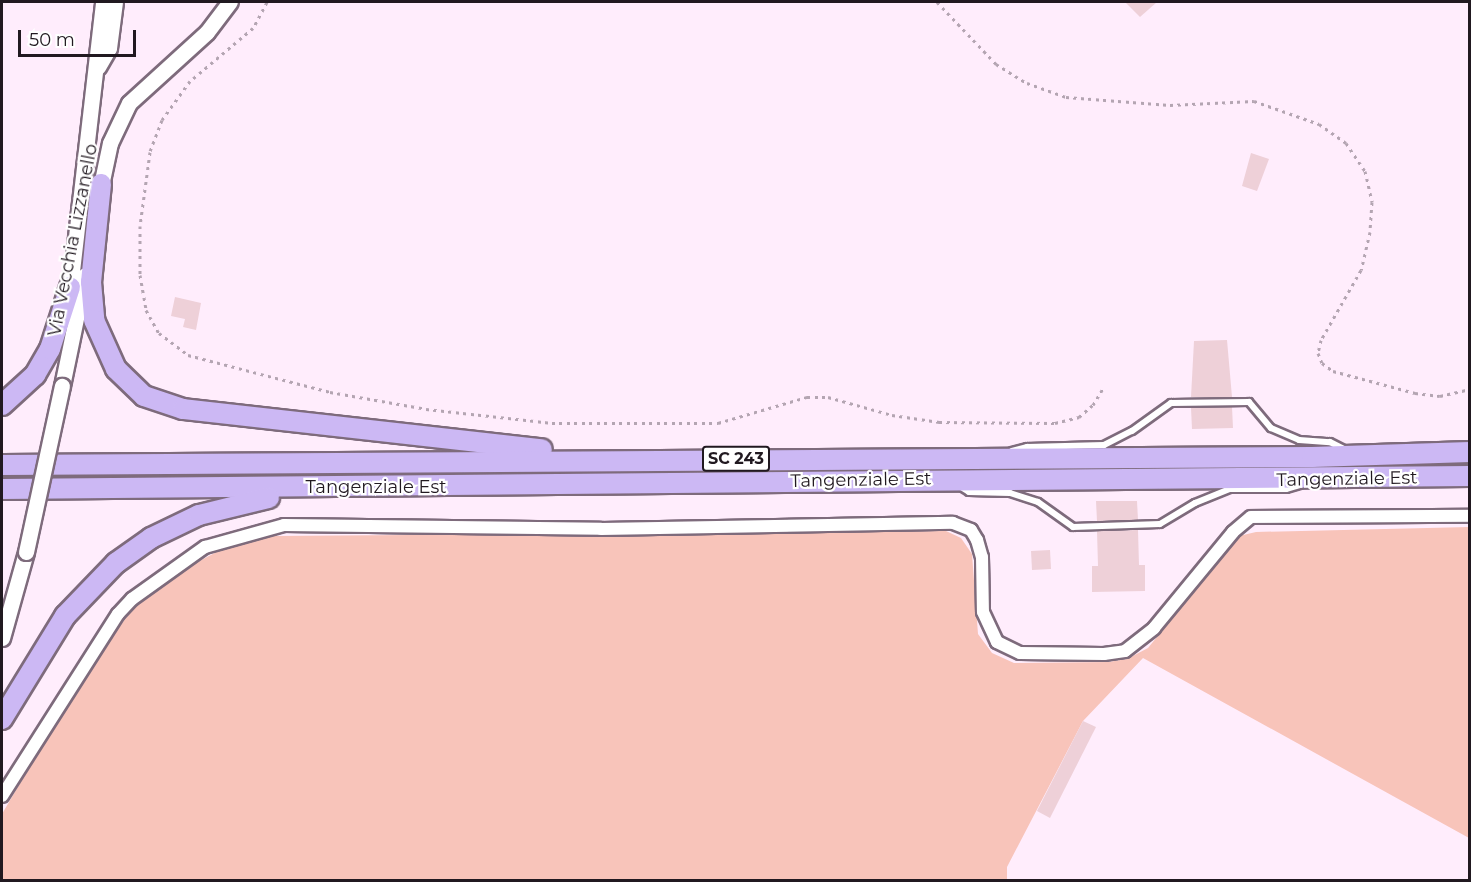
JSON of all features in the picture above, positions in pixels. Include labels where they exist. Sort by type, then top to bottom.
[{"type":"highway","points":[[101,184],[92,282],[94,320],[106,354],[126,382],[163,404],[522,448],[729,453],[760,459]]},
{"type":"highway","points":[[2,405],[35,375],[50,350],[70,287]]},
{"type":"highway","name":"Tangenziale Est","points":[[2,465],[1358,456],[1470,452]]},
{"type":"highway","name":"Tangenziale Est","points":[[2,489],[476,487],[944,478],[1318,480],[1470,476]]},
{"type":"highway","points":[[2,719],[46,643],[80,598],[136,547],[175,525],[226,506],[266,498],[436,496],[476,487]]},
{"type":"street","name":"Via Vecchia Lizzanello","points":[[62,386],[70,287],[104,2]]},
{"type":"street","name":"Via Vecchia Lizzanello","points":[[95,72],[109,48],[115,2]]},
{"type":"street","name":"Via Vecchia Lizzanello","points":[[2,638],[26,552],[62,386],[70,363],[110,143],[129,103],[207,32],[230,2]]},
{"type":"street","points":[[2,796],[118,614],[132,599],[205,547],[284,525],[600,529],[953,523],[971,530],[977,540],[982,557],[984,612],[997,642],[1020,653],[1104,654],[1125,651],[1154,628],[1233,532],[1251,517],[1470,516]]},
{"type":"lane","points":[[987,459],[1027,447],[1104,445],[1132,431],[1171,403],[1249,402],[1271,429],[1299,440],[1330,442],[1358,456]]},
{"type":"lane","points":[[944,478],[969,492],[1010,493],[1038,502],[1073,527],[1160,524],[1196,503],[1230,489],[1286,489],[1318,480]]},
{"type":"path","points":[[267,2],[254,28],[190,81],[162,120],[150,152],[140,226],[140,275],[146,310],[159,333],[188,355],[330,392],[426,409],[552,423],[718,423],[807,397],[828,397],[892,415],[939,422],[1055,423],[1079,417],[1093,405],[1104,387]]},
{"type":"path","points":[[937,2],[996,64],[1027,83],[1066,97],[1170,105],[1254,101],[1319,124],[1346,142],[1365,171],[1372,202],[1370,232],[1361,270],[1321,340],[1318,353],[1322,363],[1333,371],[1415,393],[1440,396],[1470,389]]},
{"type":"shaded area","points":[[1469,527],[1469,838],[1143,658],[1083,721],[1007,867],[1007,880],[2,880],[2,814],[87,669],[132,610],[172,576],[220,550],[274,536],[946,531],[961,538],[972,554],[978,634],[992,653],[1014,663],[1108,662],[1127,659],[1148,648],[1239,536],[1256,532]]},
{"type":"building","points":[[1125,2],[1157,2],[1140,17]]},
{"type":"building","points":[[1251,153],[1269,159],[1257,191],[1242,186]]},
{"type":"building","points":[[175,297],[201,303],[196,330],[183,327],[185,319],[171,316]]},
{"type":"building","points":[[1227,340],[1232,397],[1191,397],[1194,341]]},
{"type":"building","points":[[1232,407],[1233,428],[1192,429],[1191,408]]},
{"type":"building","points":[[1096,501],[1137,501],[1138,520],[1097,521]]},
{"type":"building","points":[[1138,530],[1139,565],[1145,565],[1145,591],[1092,592],[1092,566],[1098,566],[1097,531]]},
{"type":"building","points":[[1050,550],[1051,569],[1032,570],[1031,551]]},
{"type":"building","points":[[1083,721],[1096,727],[1050,818],[1037,811]]}]
